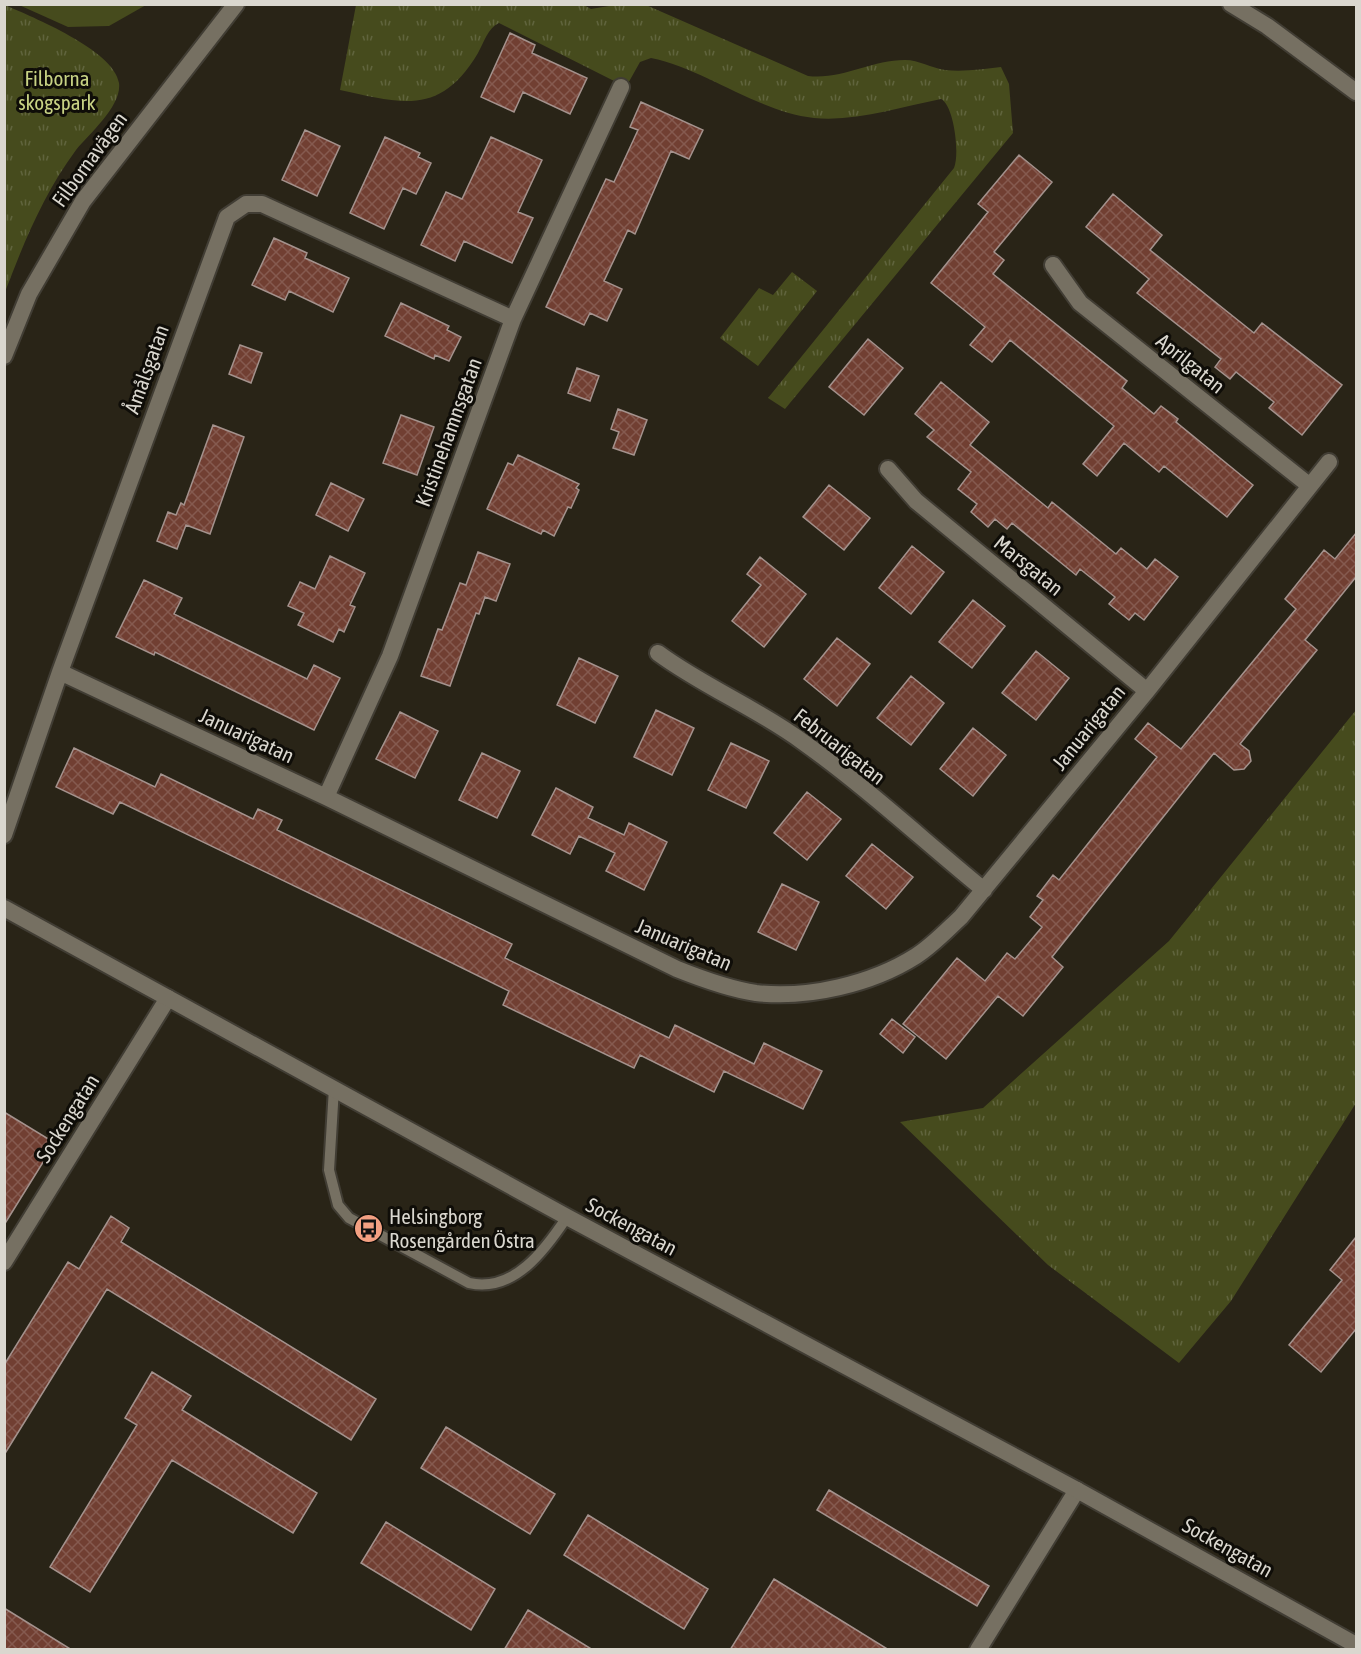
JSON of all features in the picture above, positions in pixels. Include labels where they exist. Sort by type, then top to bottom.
[{"type":"street","name":"Filbornavägen","points":[[4,356],[28,294],[83,201],[236,4]]},
{"type":"street","points":[[1231,4],[1267,26],[1356,92]]},
{"type":"street","name":"Kristinehamnsgatan","points":[[326,797],[390,657],[513,319],[621,87]]},
{"type":"street","name":"Åmålsgatan","points":[[4,835],[60,672],[226,217],[233,210],[254,202],[269,206],[513,319]]},
{"type":"street","name":"Aprilgatan","points":[[1053,265],[1080,303],[1310,486]]},
{"type":"street","name":"Januarigatan","points":[[60,672],[326,797],[677,969],[702,979],[757,993],[783,994],[821,990],[855,982],[896,967],[934,942],[984,890],[1147,691],[1329,462]]},
{"type":"street","name":"Marsgatan","points":[[888,469],[916,501],[1147,691]]},
{"type":"street","name":"Februarigatan","points":[[658,653],[693,678],[804,742],[984,890]]},
{"type":"street","name":"Sockengatan","points":[[4,908],[567,1217],[1077,1490],[1356,1645]]},
{"type":"street","name":"Sockengatan","points":[[4,1262],[168,998]]},
{"type":"street","points":[[978,1650],[1077,1490]]},
{"type":"lane","points":[[334,1088],[330,1185],[343,1212],[368,1228],[469,1283],[487,1285],[506,1279],[524,1269],[551,1241],[567,1217]]},
{"type":"green space","points":[[582,4],[591,9],[615,5],[646,5],[808,76],[833,75],[880,63],[905,60],[952,71],[1001,67],[1009,84],[1013,133],[785,409],[768,398],[954,168],[956,161],[955,130],[946,103],[941,99],[862,116],[814,118],[772,108],[691,71],[651,58],[640,62],[626,87],[499,23],[489,32],[464,73],[449,88],[434,96],[400,101],[340,90],[356,5]]},
{"type":"green space","name":"Filborna skogspark","points":[[5,5],[52,26],[88,47],[114,71],[119,83],[119,92],[110,110],[76,150],[54,183],[27,236],[5,292]]},
{"type":"green space","points":[[19,5],[146,5],[109,26],[68,27]]},
{"type":"green space","points":[[792,272],[817,291],[758,366],[720,338],[759,288],[773,295]]},
{"type":"green space","points":[[1356,710],[1356,1103],[1231,1301],[1179,1363],[1048,1265],[900,1122],[983,1108],[1169,941]]},
{"type":"building","points":[[510,33],[535,45],[532,53],[587,78],[570,114],[523,92],[514,112],[481,97]]},
{"type":"building","points":[[641,102],[703,130],[689,159],[671,151],[635,234],[628,230],[604,281],[622,289],[607,321],[590,313],[584,325],[546,307],[606,179],[614,182],[638,130],[630,127]]},
{"type":"building","points":[[305,130],[340,146],[317,196],[282,180]]},
{"type":"building","points":[[385,137],[420,153],[418,157],[431,163],[416,194],[403,188],[384,229],[350,213]]},
{"type":"building","points":[[491,137],[542,160],[518,212],[533,218],[512,263],[464,241],[455,261],[421,245],[446,192],[462,199]]},
{"type":"building","points":[[1019,155],[1052,182],[994,252],[1004,260],[993,274],[1127,381],[1122,388],[1154,414],[1161,406],[1178,419],[1176,422],[1253,485],[1227,517],[1164,466],[1159,472],[1124,443],[1097,476],[1083,464],[1114,426],[1010,340],[992,362],[970,345],[985,327],[931,283],[988,212],[978,204]]},
{"type":"building","points":[[1113,194],[1162,235],[1150,250],[1254,333],[1262,323],[1342,385],[1302,435],[1269,408],[1274,402],[1236,372],[1230,379],[1215,367],[1221,359],[1137,293],[1149,279],[1086,227]]},
{"type":"building","points":[[274,238],[307,253],[305,258],[349,278],[333,312],[289,291],[285,300],[252,285]]},
{"type":"building","points":[[401,303],[449,326],[447,330],[461,337],[449,361],[435,355],[434,359],[385,336]]},
{"type":"building","points":[[868,339],[903,368],[864,415],[829,387]]},
{"type":"building","points":[[240,345],[262,353],[251,383],[229,374]]},
{"type":"building","points":[[577,368],[599,376],[590,401],[568,393]]},
{"type":"building","points":[[941,382],[989,422],[970,445],[1048,508],[1052,502],[1116,554],[1121,548],[1147,569],[1155,559],[1178,577],[1144,620],[1135,613],[1129,620],[1109,604],[1115,597],[1080,569],[1076,575],[1012,523],[1007,529],[995,519],[988,527],[971,512],[977,504],[958,489],[971,472],[927,437],[934,430],[915,414]]},
{"type":"building","points":[[618,409],[647,420],[634,455],[613,448],[619,432],[611,429]]},
{"type":"building","points":[[401,415],[434,427],[417,475],[383,463]]},
{"type":"building","points":[[213,425],[244,437],[210,534],[186,525],[177,549],[157,541],[168,512],[176,515],[181,503],[184,505]]},
{"type":"building","points":[[518,455],[579,484],[576,488],[579,490],[571,508],[568,507],[554,536],[543,530],[541,534],[487,509],[508,463],[513,465]]},
{"type":"building","points":[[331,483],[364,499],[348,531],[316,515]]},
{"type":"building","points":[[829,485],[870,518],[844,550],[803,517]]},
{"type":"building","points":[[1356,533],[1356,577],[1305,640],[1317,650],[1240,744],[1249,751],[1251,761],[1244,769],[1234,770],[1214,753],[1052,957],[1063,967],[1023,1016],[998,996],[946,1059],[903,1024],[957,958],[985,981],[1007,953],[1015,959],[1042,927],[1030,917],[1043,900],[1037,896],[1053,875],[1059,880],[1157,757],[1135,739],[1148,723],[1181,749],[1296,609],[1285,599],[1324,550],[1335,559]]},
{"type":"building","points":[[912,546],[944,572],[911,614],[879,588]]},
{"type":"building","points":[[478,552],[510,564],[496,601],[485,597],[479,614],[476,613],[450,686],[421,676],[438,629],[442,630],[460,583],[466,585]]},
{"type":"building","points":[[330,556],[365,573],[350,605],[355,607],[344,632],[339,629],[333,642],[298,625],[304,613],[288,606],[300,582],[315,589]]},
{"type":"building","points":[[760,557],[806,594],[764,647],[732,621],[761,585],[747,574]]},
{"type":"building","points":[[144,580],[182,598],[174,614],[307,679],[314,665],[340,678],[314,730],[155,652],[154,655],[116,637]]},
{"type":"building","points":[[973,600],[1005,626],[972,668],[939,642]]},
{"type":"building","points":[[837,638],[870,664],[837,706],[804,679]]},
{"type":"building","points":[[1036,651],[1069,678],[1036,720],[1002,693]]},
{"type":"building","points":[[579,658],[618,676],[595,723],[557,705]]},
{"type":"building","points":[[911,676],[944,703],[911,745],[877,718]]},
{"type":"building","points":[[656,710],[694,728],[672,775],[634,757]]},
{"type":"building","points":[[400,712],[438,731],[415,778],[376,759]]},
{"type":"building","points":[[973,728],[1006,755],[973,796],[940,769]]},
{"type":"building","points":[[731,743],[769,761],[746,808],[708,790]]},
{"type":"building","points":[[74,748],[155,787],[161,774],[253,819],[258,809],[282,820],[277,830],[512,944],[505,958],[669,1038],[675,1025],[754,1064],[764,1043],[822,1071],[803,1109],[724,1071],[714,1092],[640,1055],[634,1068],[503,1005],[509,991],[363,919],[120,802],[113,814],[56,787]]},
{"type":"building","points":[[482,753],[520,771],[497,818],[459,800]]},
{"type":"building","points":[[556,788],[593,807],[588,818],[624,835],[629,823],[667,842],[644,890],[606,871],[615,853],[579,836],[570,854],[532,835]]},
{"type":"building","points":[[807,792],[841,819],[807,860],[774,833]]},
{"type":"building","points":[[872,844],[913,877],[886,909],[846,876]]},
{"type":"building","points":[[782,884],[819,902],[796,950],[758,932]]},
{"type":"building","points":[[892,1019],[915,1037],[903,1053],[880,1034]]},
{"type":"building","points":[[4,1112],[55,1143],[4,1225]]},
{"type":"building","points":[[111,1216],[129,1228],[121,1242],[376,1399],[351,1440],[107,1289],[4,1455],[4,1365],[68,1262],[79,1269]]},
{"type":"building","points":[[1356,1237],[1356,1329],[1321,1372],[1289,1345],[1342,1280],[1330,1270]]},
{"type":"building","points":[[152,1372],[191,1396],[182,1410],[317,1493],[293,1533],[172,1460],[90,1592],[50,1567],[137,1425],[125,1418]]},
{"type":"building","points":[[446,1427],[555,1494],[530,1534],[421,1468]]},
{"type":"building","points":[[829,1490],[989,1586],[977,1606],[817,1510]]},
{"type":"building","points":[[588,1515],[708,1589],[684,1629],[564,1555]]},
{"type":"building","points":[[386,1522],[495,1589],[471,1630],[361,1563]]},
{"type":"building","points":[[774,1579],[889,1650],[730,1650]]},
{"type":"building","points":[[4,1608],[72,1650],[4,1650]]},
{"type":"building","points":[[528,1610],[593,1650],[504,1650]]},
{"type":"place","name":"Helsingborg Rosengården Östra","points":[[368,1228]]}]
